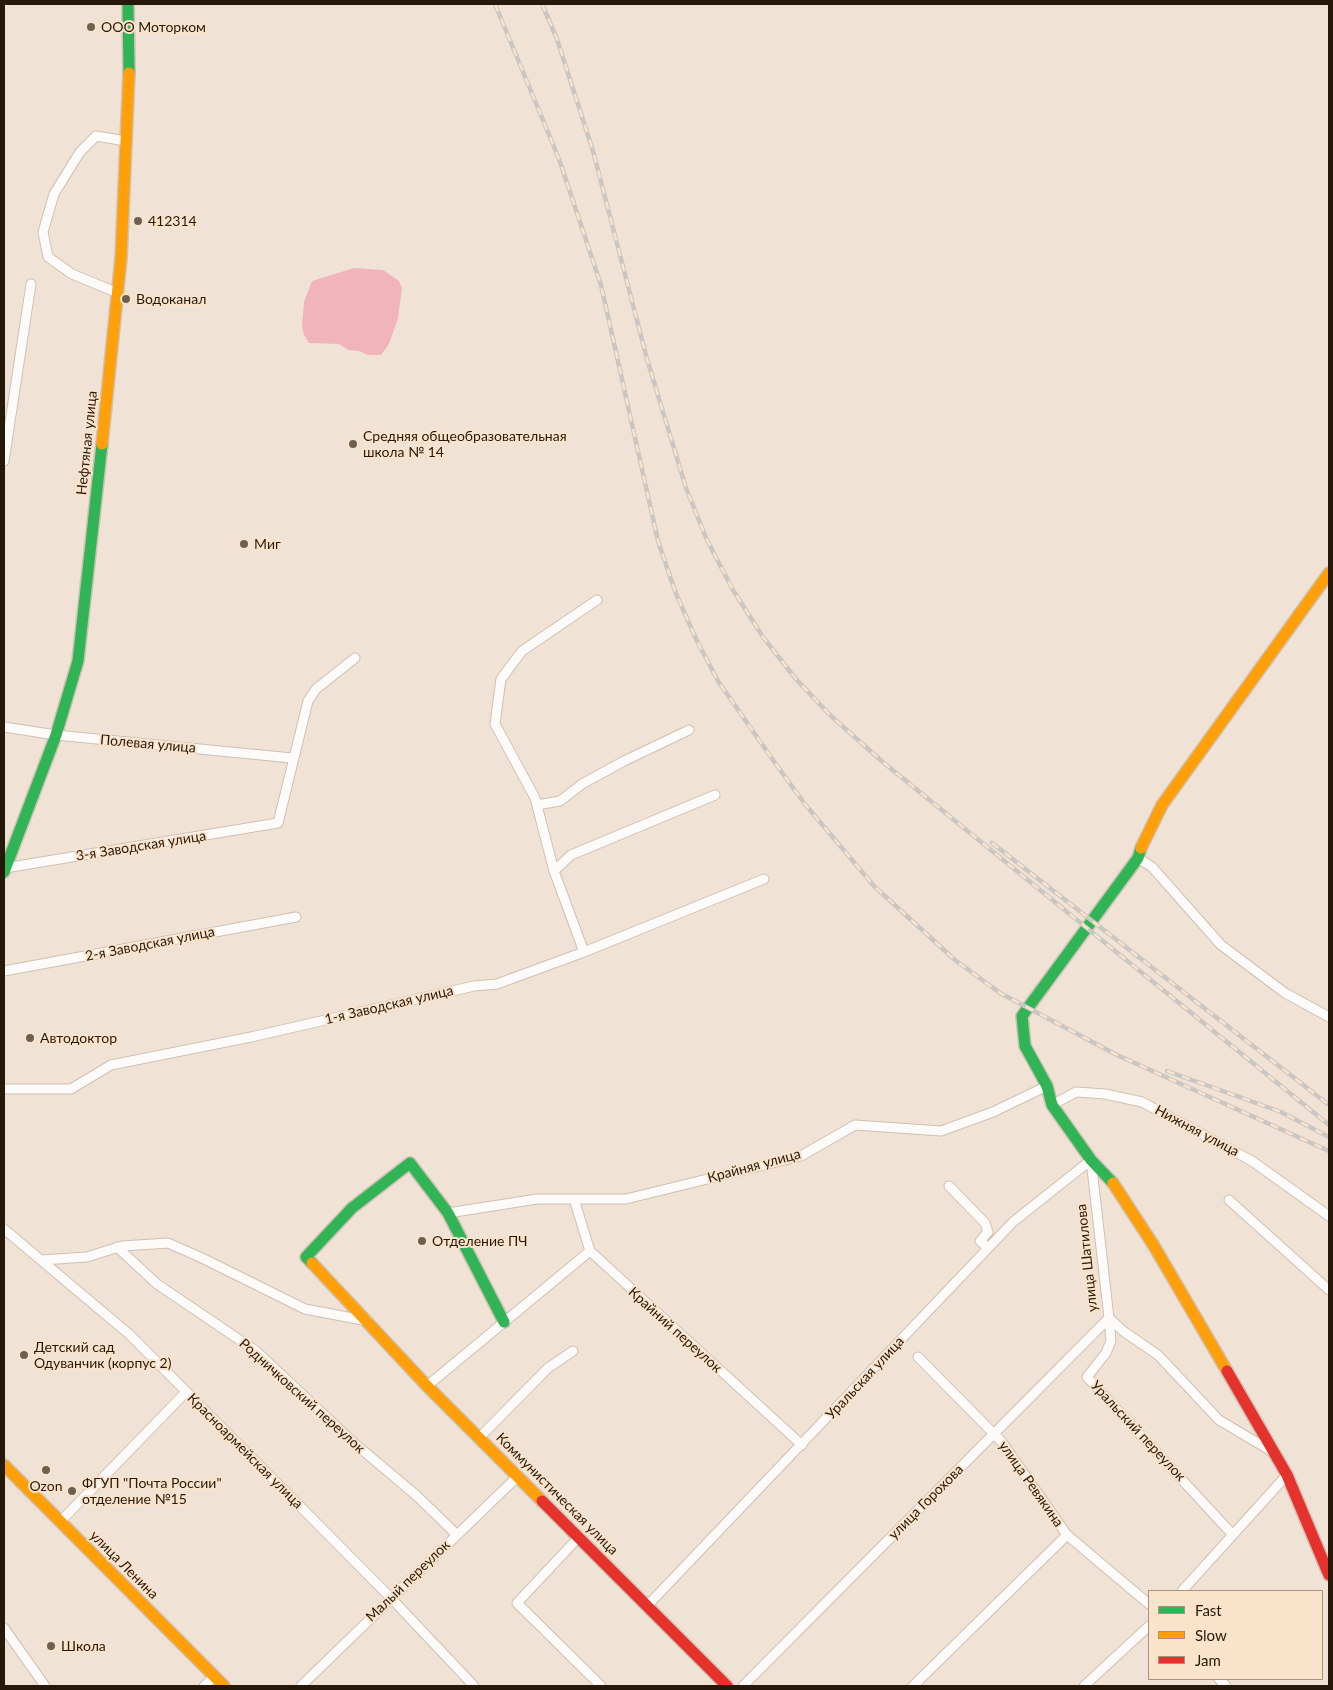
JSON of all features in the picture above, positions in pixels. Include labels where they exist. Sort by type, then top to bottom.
[{"type":"street","name":"Нефтяная улица","points":[[4,870],[56,735],[78,661],[82,634],[118,293],[129,80],[126,4]]},
{"type":"street","points":[[118,293],[72,274],[48,257],[43,232],[54,194],[80,152],[96,136],[126,141]]},
{"type":"street","points":[[4,461],[31,284]]},
{"type":"street","points":[[1052,1105],[1047,1086],[1025,1046],[1022,1016],[1138,858],[1143,841],[1162,805],[1329,573]]},
{"type":"street","points":[[584,952],[554,871],[536,805],[495,724],[501,679],[522,650],[597,600]]},
{"type":"street","points":[[292,758],[308,701],[316,689],[355,658]]},
{"type":"street","name":"Полевая улица","points":[[4,726],[56,735],[292,758]]},
{"type":"street","points":[[536,805],[560,801],[582,784],[624,760],[689,730]]},
{"type":"street","name":"3-я Заводская улица","points":[[4,870],[278,823],[292,758]]},
{"type":"street","points":[[554,871],[571,855],[715,795]]},
{"type":"street","points":[[1138,858],[1152,867],[1221,945],[1285,992],[1329,1017]]},
{"type":"street","name":"1-я Заводская улица","points":[[4,1089],[71,1089],[112,1065],[251,1037],[474,986],[497,984],[584,952],[764,880]]},
{"type":"street","name":"2-я Заводская улица","points":[[4,971],[296,917]]},
{"type":"street","name":"Крайняя улица","points":[[448,1214],[536,1198],[626,1199],[801,1156],[855,1125],[941,1131],[993,1112],[1047,1086]]},
{"type":"street","name":"Нижняя улица","points":[[1052,1105],[1076,1092],[1105,1094],[1142,1102],[1252,1161],[1329,1216]]},
{"type":"street","name":"улица Шатилова","points":[[1052,1105],[1091,1160],[1115,1185],[1154,1246],[1287,1475],[1329,1575]]},
{"type":"street","name":"улица Шатилова","points":[[1091,1160],[1108,1318],[1123,1331],[1158,1355],[1219,1420],[1273,1452]]},
{"type":"street","name":"Уральская улица","points":[[648,1605],[1013,1222],[1091,1160]]},
{"type":"street","name":"Коммунистическая улица","points":[[448,1214],[410,1164],[352,1208],[306,1257],[368,1321],[426,1386],[648,1605],[727,1686]]},
{"type":"street","points":[[949,1186],[985,1223],[988,1232],[980,1241],[988,1248]]},
{"type":"street","points":[[426,1386],[590,1251],[574,1199]]},
{"type":"street","points":[[1229,1200],[1329,1290]]},
{"type":"street","points":[[448,1214],[504,1322]]},
{"type":"street","name":"Красноармейская улица","points":[[4,1229],[129,1334],[391,1598],[474,1686]]},
{"type":"street","points":[[41,1260],[87,1257],[117,1247],[168,1243],[305,1309],[368,1321]]},
{"type":"street","name":"Родничковский переулок","points":[[117,1247],[157,1284],[256,1351],[354,1443],[417,1496],[456,1535]]},
{"type":"street","name":"Крайний переулок","points":[[590,1251],[802,1445]]},
{"type":"street","name":"улица Горохова","points":[[743,1686],[1108,1318]]},
{"type":"street","name":"Уральский переулок","points":[[1108,1318],[1111,1341],[1106,1353],[1087,1377],[1233,1535]]},
{"type":"street","points":[[479,1438],[548,1368],[573,1351]]},
{"type":"street","name":"улица Ревякина","points":[[918,1357],[1002,1442],[1067,1535],[1148,1603]]},
{"type":"street","points":[[60,1522],[186,1392]]},
{"type":"street","name":"улица Ленина","points":[[4,1465],[224,1686]]},
{"type":"street","points":[[1183,1590],[1287,1475]]},
{"type":"street","name":"Малый переулок","points":[[300,1686],[517,1477]]},
{"type":"street","points":[[913,1686],[1067,1535]]},
{"type":"street","points":[[578,1538],[517,1602],[601,1686]]},
{"type":"street","points":[[1084,1686],[1121,1654],[1148,1627]]},
{"type":"street","points":[[4,1628],[45,1686]]},
{"type":"street","points":[[204,1686],[214,1677]]},
{"type":"shaded area","points":[[354,268],[383,270],[399,281],[402,288],[398,318],[389,344],[381,355],[368,355],[359,351],[348,350],[339,344],[309,343],[304,335],[302,326],[304,302],[312,281]]},
{"type":"railway","points":[[495,4],[559,159],[601,285],[658,541],[675,591],[696,639],[718,681],[804,803],[874,886],[955,960],[1000,993],[1117,1055],[1329,1151]]},
{"type":"railway","points":[[542,4],[557,39],[593,151],[647,359],[686,488],[707,540],[733,590],[763,637],[795,678],[831,716],[884,763],[1329,1125]]},
{"type":"railway","points":[[992,843],[1329,1105]]},
{"type":"railway","points":[[1167,1071],[1281,1112],[1329,1137]]},
{"type":"traffic: fast","points":[[128,4],[129,73]]},
{"type":"traffic: fast","points":[[4,872],[56,735],[78,661],[102,444]]},
{"type":"traffic: fast","points":[[1113,1183],[1091,1160],[1052,1105],[1047,1086],[1025,1046],[1022,1016],[1138,858],[1141,848]]},
{"type":"traffic: fast","points":[[312,1263],[306,1257],[352,1208],[410,1163],[448,1213],[504,1322]]},
{"type":"traffic: slow","points":[[102,444],[121,258],[129,73]]},
{"type":"traffic: slow","points":[[1141,848],[1162,805],[1329,573]]},
{"type":"traffic: slow","points":[[1113,1183],[1154,1246],[1227,1371]]},
{"type":"traffic: slow","points":[[312,1263],[427,1386],[542,1501]]},
{"type":"traffic: slow","points":[[4,1465],[224,1686]]},
{"type":"traffic: jam","points":[[1227,1371],[1287,1475],[1329,1575]]},
{"type":"traffic: jam","points":[[542,1501],[727,1686]]},
{"type":"place","name":"ООО Моторком","points":[[91,27]]},
{"type":"place","name":"412314","points":[[138,221]]},
{"type":"place","name":"Водоканал","points":[[126,299]]},
{"type":"place","name":"Средняя общеобразовательная школа № 14","points":[[353,444]]},
{"type":"place","name":"Миг","points":[[244,544]]},
{"type":"place","name":"Автодоктор","points":[[30,1038]]},
{"type":"place","name":"Отделение ПЧ","points":[[422,1241]]},
{"type":"place","name":"Детский сад Одуванчик (корпус 2)","points":[[24,1355]]},
{"type":"place","name":"Ozon","points":[[46,1470]]},
{"type":"place","name":"ФГУП \"Почта России\" отделение №15","points":[[72,1491]]},
{"type":"place","name":"Школа","points":[[51,1646]]}]
